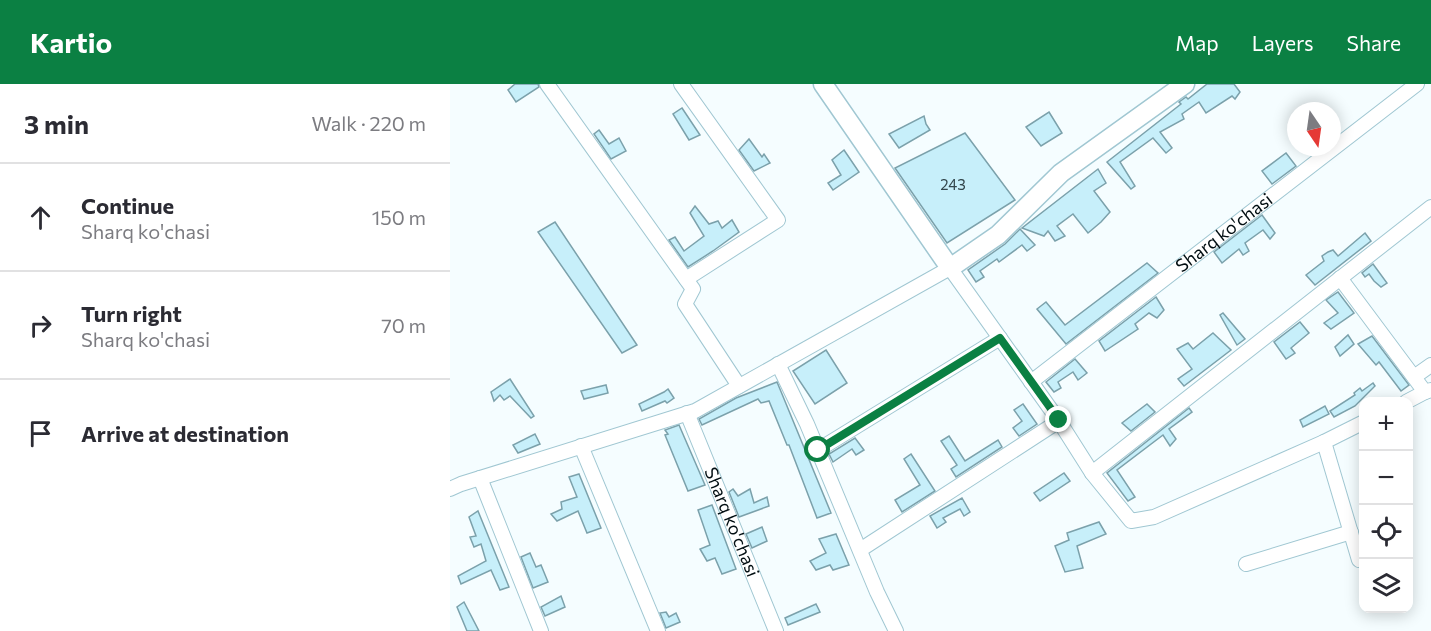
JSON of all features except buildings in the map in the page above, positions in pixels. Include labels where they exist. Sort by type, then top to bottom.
[{"type":"main road","points":[[824,84],[950,268],[998,236],[1061,173],[1185,84]]},
{"type":"street","points":[[547,84],[693,289],[685,304],[739,386]]},
{"type":"street","points":[[681,84],[778,220],[686,279]]},
{"type":"street","name":"Sharq ko'chasi","points":[[1031,382],[1417,84]]},
{"type":"street","points":[[1092,473],[1431,207]]},
{"type":"street","points":[[450,489],[695,411],[950,268],[1059,420],[1092,473],[1131,521],[1154,517],[1359,425]]},
{"type":"street","points":[[1340,278],[1414,377],[1428,391],[1413,398]]},
{"type":"street","points":[[818,450],[1000,338]]},
{"type":"street","points":[[778,364],[818,450],[896,631]]},
{"type":"street","points":[[1414,377],[1431,365]]},
{"type":"street","name":"Sharq ko'chasi","points":[[687,413],[776,631]]},
{"type":"street","points":[[860,550],[1059,420]]},
{"type":"street","points":[[1324,442],[1359,560]]},
{"type":"street","points":[[581,446],[658,631]]},
{"type":"street","points":[[480,478],[541,631]]},
{"type":"street","points":[[1246,564],[1351,532]]},
{"type":"route","points":[[818,450],[1000,338],[1059,420]]}]
